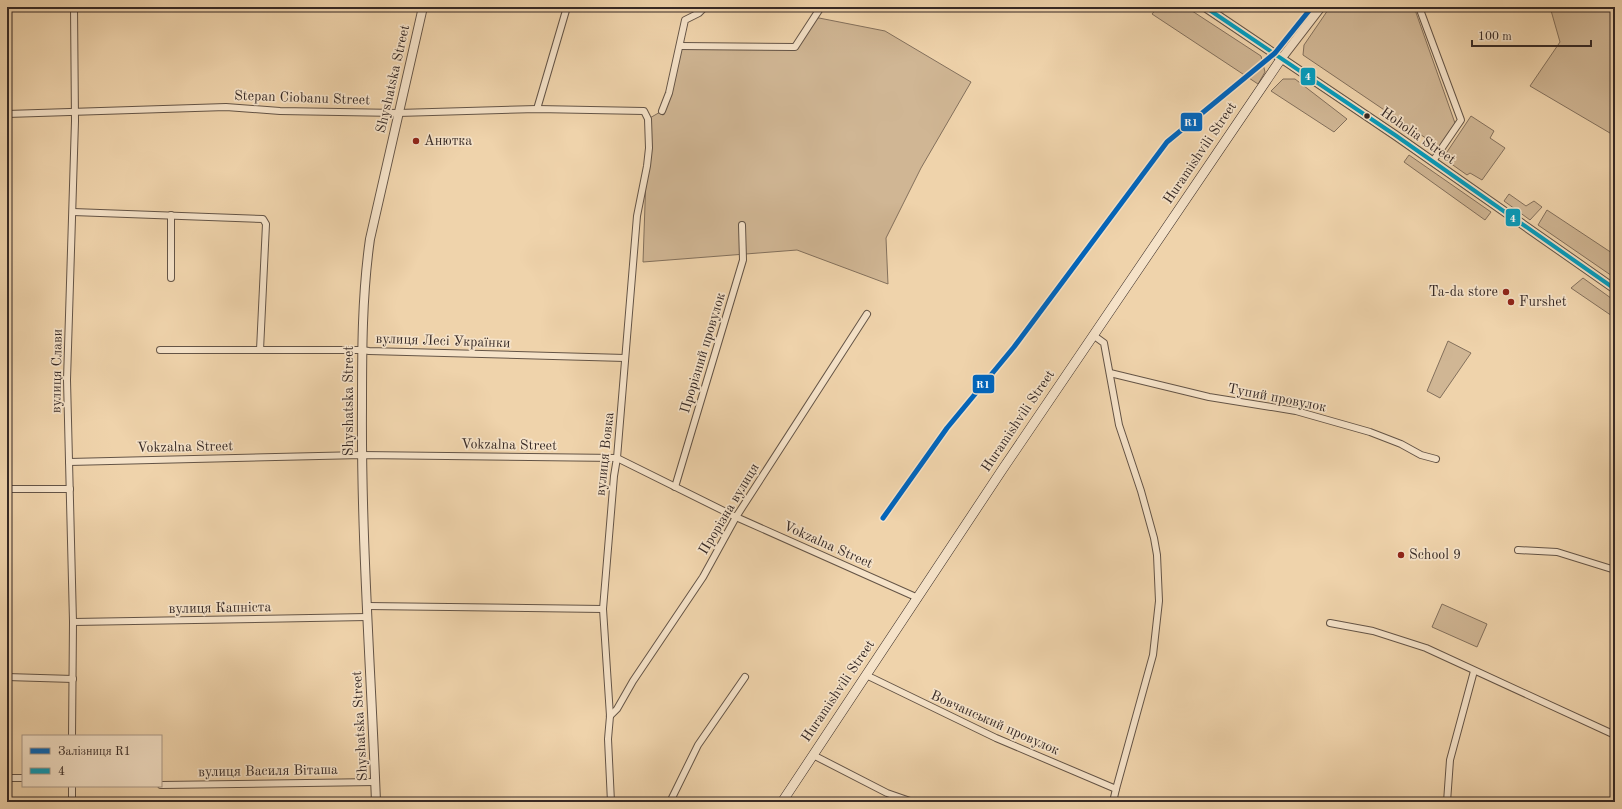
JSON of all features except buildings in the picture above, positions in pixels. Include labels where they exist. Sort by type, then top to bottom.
[{"type":"main road","name":"Huramishvili Street","points":[[782,802],[1093,335],[1281,59]]},
{"type":"street","name":"вулиця Слави","points":[[72,735],[73,622],[67,380],[75,112],[74,7]]},
{"type":"street","name":"Shyshatska Street","points":[[376,802],[367,618],[362,454],[362,350],[365,277],[370,239],[423,7]]},
{"type":"street","points":[[537,109],[567,7]]},
{"type":"street","points":[[662,111],[669,93],[685,20],[699,13],[705,7]]},
{"type":"street","points":[[680,46],[795,47],[821,7]]},
{"type":"street","name":"Hoholia Street","points":[[1205,7],[1433,161],[1615,289]]},
{"type":"street","points":[[1281,59],[1321,7]]},
{"type":"street","points":[[1420,7],[1462,120],[1433,161]]},
{"type":"street","name":"Stepan Ciobanu Street","points":[[7,114],[226,107],[280,111],[398,113],[537,109],[644,111]]},
{"type":"street","name":"вулиця Вовка","points":[[611,802],[608,739],[610,716],[603,609],[637,216],[648,151],[648,119],[644,111]]},
{"type":"street","points":[[73,212],[260,218],[265,222],[260,350]]},
{"type":"street","points":[[171,215],[171,278]]},
{"type":"street","name":"Прорізний провулок","points":[[675,487],[743,260],[742,224]]},
{"type":"street","name":"Прорізна вулиця","points":[[610,716],[703,577],[736,517],[867,314]]},
{"type":"street","points":[[1093,335],[1104,343],[1120,425],[1141,491],[1154,538],[1157,555],[1159,601],[1153,654],[1116,789],[1114,802]]},
{"type":"street","name":"вулиця Лесі Українки","points":[[160,350],[362,350],[625,358]]},
{"type":"street","name":"Тупий провулок","points":[[1110,373],[1209,397],[1296,412],[1370,432],[1401,444],[1421,455],[1436,459]]},
{"type":"street","name":"Vokzalna Street","points":[[69,462],[362,454],[617,458],[736,517],[918,598]]},
{"type":"street","points":[[7,489],[70,489]]},
{"type":"street","points":[[1518,550],[1557,552],[1615,570]]},
{"type":"street","points":[[367,606],[603,609]]},
{"type":"street","name":"вулиця Капніста","points":[[73,622],[367,618]]},
{"type":"street","points":[[1330,623],[1373,631],[1420,646],[1615,735]]},
{"type":"street","points":[[1447,802],[1450,760],[1474,671]]},
{"type":"street","name":"Вовчанський провулок","points":[[866,675],[996,738],[1116,789]]},
{"type":"street","points":[[7,677],[73,679]]},
{"type":"street","points":[[670,802],[698,745],[745,677]]},
{"type":"street","points":[[813,755],[887,793],[914,802]]},
{"type":"street","points":[[7,778],[22,778]]},
{"type":"street","name":"вулиця Василя Віташа","points":[[162,785],[376,782]]},
{"type":"street","points":[[72,787],[72,802]]},
{"type":"shaded area","points":[[1158,7],[1186,7],[1261,56],[1265,72],[1258,84],[1152,14]]},
{"type":"shaded area","points":[[1330,7],[1414,7],[1456,126],[1439,147],[1303,55],[1304,45]]},
{"type":"shaded area","points":[[1550,7],[1615,7],[1615,136],[1530,86],[1560,42]]},
{"type":"shaded area","points":[[814,17],[885,31],[971,82],[921,168],[886,238],[888,284],[797,250],[643,262],[648,119],[662,111],[680,46],[795,47]]},
{"type":"shaded area","points":[[1283,79],[1295,79],[1347,119],[1334,132],[1271,91]]},
{"type":"shaded area","points":[[1471,116],[1494,131],[1490,138],[1505,148],[1482,180],[1470,173],[1467,175],[1443,158]]},
{"type":"shaded area","points":[[1409,155],[1491,212],[1485,220],[1404,162]]},
{"type":"shaded area","points":[[1509,194],[1526,206],[1534,201],[1542,207],[1530,220],[1504,201]]},
{"type":"shaded area","points":[[1547,210],[1615,255],[1615,278],[1538,225]]},
{"type":"shaded area","points":[[1583,278],[1615,301],[1615,318],[1571,288]]},
{"type":"shaded area","points":[[1448,341],[1471,353],[1440,398],[1427,391]]},
{"type":"shaded area","points":[[1442,604],[1487,624],[1477,647],[1432,627]]},
{"type":"rail line","name":"R1","points":[[883,518],[947,428],[1014,347],[1167,142],[1275,53],[1312,7]]},
{"type":"transit line","name":"4","points":[[1205,7],[1395,135],[1615,289]]},
{"type":"place","name":"Анютка","points":[[416,141]]},
{"type":"place","name":"Ta-da store","points":[[1506,292]]},
{"type":"place","name":"Furshet","points":[[1511,302]]},
{"type":"place","name":"School 9","points":[[1401,555]]}]
